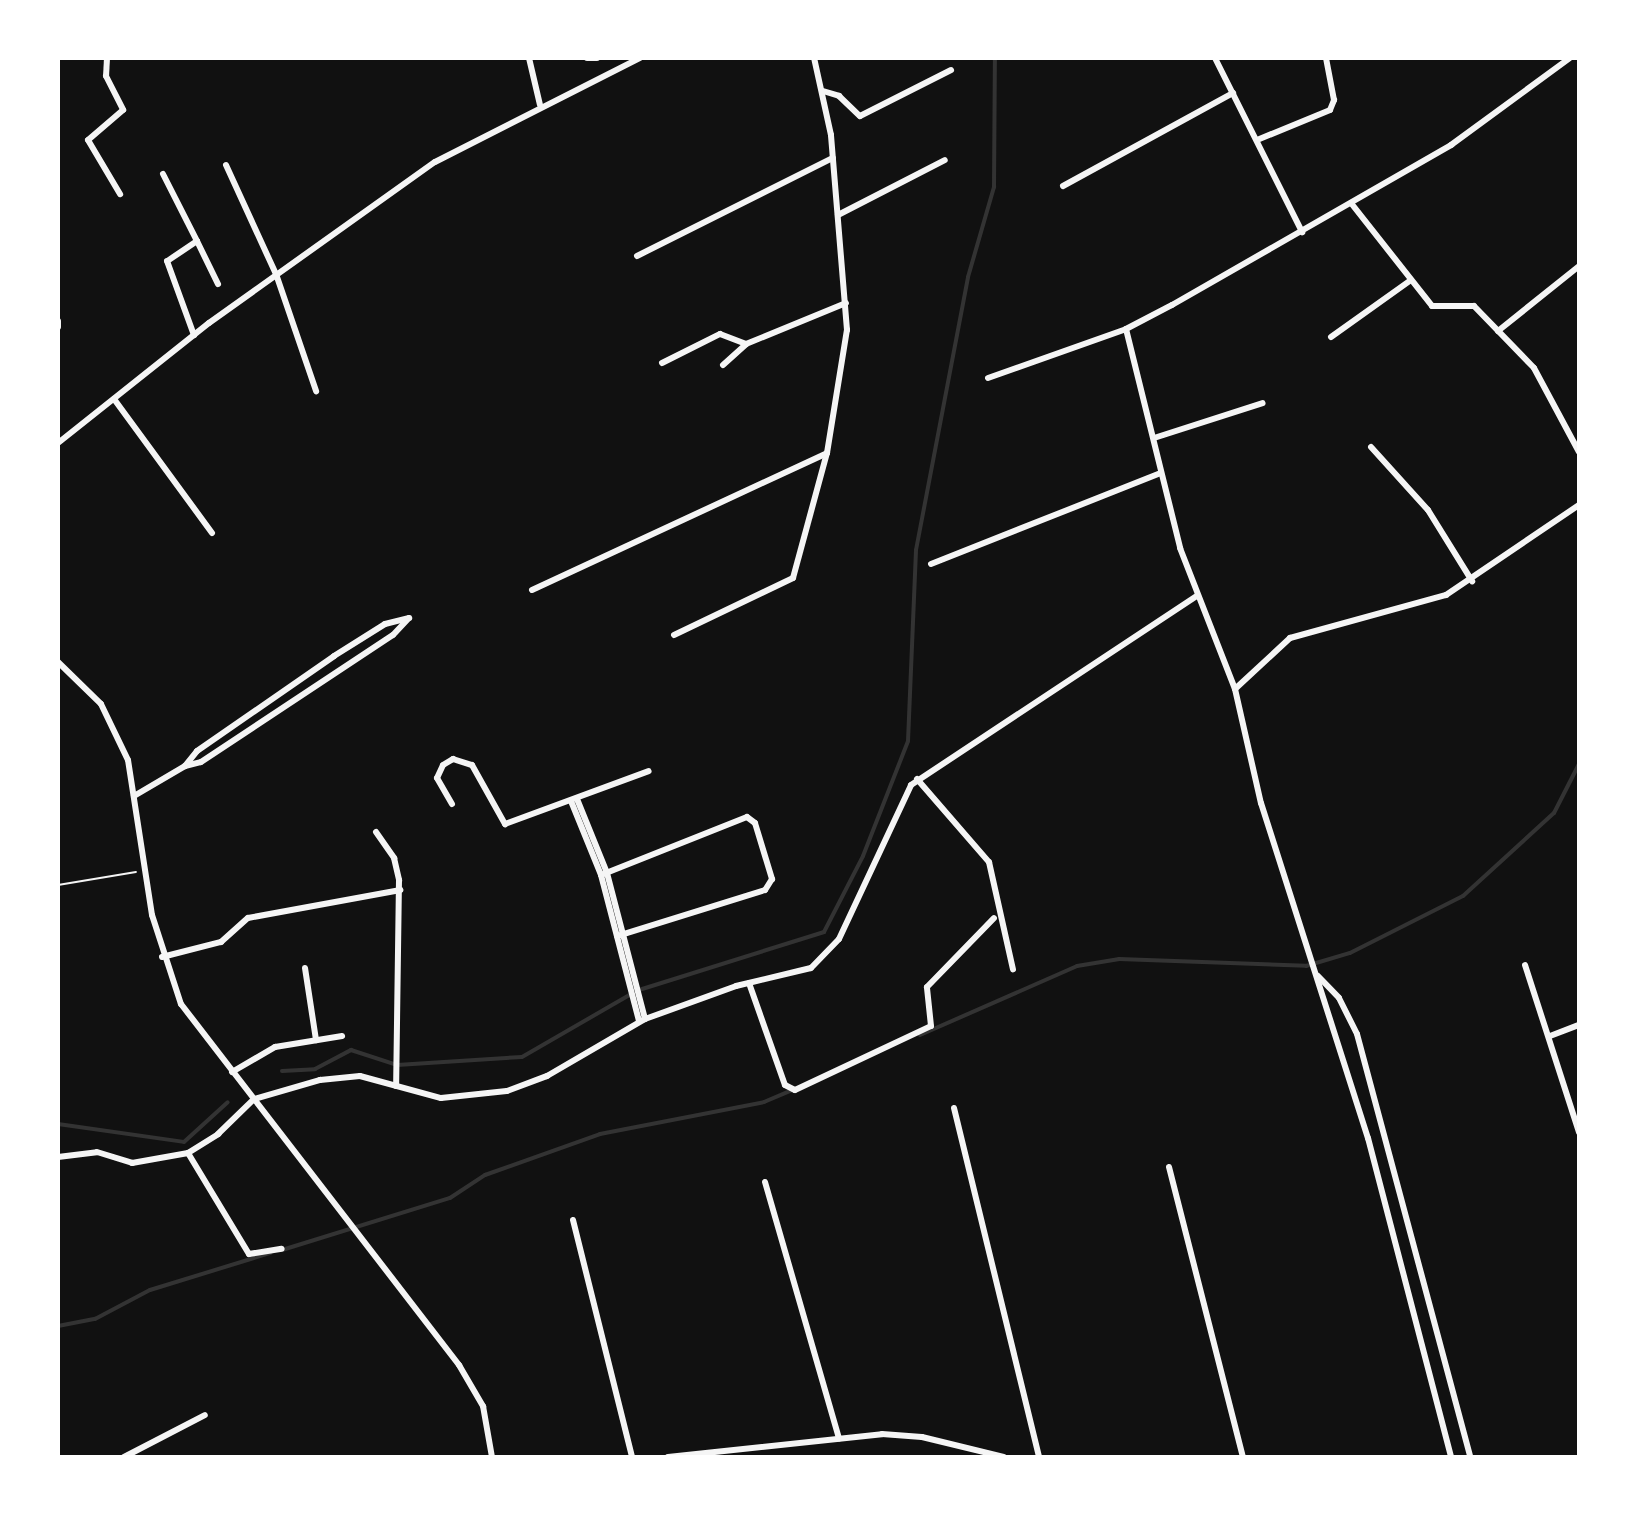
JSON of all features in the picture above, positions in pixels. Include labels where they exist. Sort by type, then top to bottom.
[{"type":"street","points":[[107,58],[106,76],[123,110],[88,140],[120,194]]},
{"type":"street","points":[[529,58],[540,105]]},
{"type":"street","points":[[587,58],[597,58]]},
{"type":"street","points":[[614,58],[617,69]]},
{"type":"street","points":[[58,443],[194,335],[435,162],[540,105],[640,58]]},
{"type":"street","points":[[674,635],[793,578],[827,453],[847,350],[846,303],[833,158],[823,91],[814,58]]},
{"type":"street","points":[[1215,58],[1302,232]]},
{"type":"street","points":[[1257,140],[1330,110],[1334,100],[1326,58]]},
{"type":"street","points":[[988,378],[1126,329],[1302,232],[1469,133],[1570,58]]},
{"type":"street","points":[[823,91],[839,96],[860,116],[951,70]]},
{"type":"street","points":[[1063,186],[1233,93]]},
{"type":"street","points":[[637,256],[833,158]]},
{"type":"street","points":[[838,215],[945,160]]},
{"type":"street","points":[[226,165],[276,274],[316,391]]},
{"type":"street","points":[[163,174],[218,284]]},
{"type":"street","points":[[1351,203],[1436,308],[1469,304],[1545,382],[1579,452]]},
{"type":"street","points":[[194,335],[167,261],[197,241]]},
{"type":"street","points":[[1498,331],[1579,266]]},
{"type":"street","points":[[1331,337],[1411,280]]},
{"type":"street","points":[[723,365],[746,344],[846,303]]},
{"type":"street","points":[[1126,329],[1161,473],[1197,596],[1235,689],[1261,803],[1357,1099],[1451,1457]]},
{"type":"street","points":[[662,363],[720,334],[746,344]]},
{"type":"street","points":[[114,399],[212,533]]},
{"type":"street","points":[[1154,438],[1263,403]]},
{"type":"street","points":[[1371,447],[1423,503],[1472,581]]},
{"type":"street","points":[[532,590],[827,453]]},
{"type":"street","points":[[931,564],[1161,473]]},
{"type":"street","points":[[1235,689],[1280,645],[1301,633],[1424,606],[1472,581],[1579,505]]},
{"type":"street","points":[[58,1157],[97,1152],[132,1163],[188,1153],[218,1134],[254,1099],[277,1088],[346,1077],[441,1098],[507,1091],[547,1076],[642,1020],[749,983],[801,972],[832,951],[898,805],[917,779],[1197,596]]},
{"type":"street","points":[[134,796],[185,766],[201,762],[393,635],[409,618],[377,628],[197,751],[185,766]]},
{"type":"street","points":[[58,662],[101,704],[128,760],[144,871],[162,957],[181,1004],[459,1365],[483,1406],[492,1457]]},
{"type":"street","points":[[283,691],[291,703]]},
{"type":"street","points":[[452,804],[437,774],[449,760],[460,759],[476,770],[502,823],[649,771]]},
{"type":"street","points":[[917,779],[989,862],[1013,969]]},
{"type":"street","points":[[574,800],[604,874],[642,1020]]},
{"type":"street","points":[[604,874],[742,818],[755,823],[772,882],[765,890],[620,936]]},
{"type":"street","points":[[376,832],[394,858],[400,890],[396,1086]]},
{"type":"street","points":[[162,957],[221,942],[248,918],[400,890]]},
{"type":"street","points":[[749,983],[785,1085],[795,1090],[931,1026],[927,987],[994,918]]},
{"type":"street","points":[[1525,965],[1579,1132]]},
{"type":"street","points":[[305,968],[316,1040]]},
{"type":"street","points":[[1315,973],[1348,1012],[1373,1093],[1470,1457]]},
{"type":"street","points":[[1550,1036],[1579,1025]]},
{"type":"street","points":[[232,1072],[275,1047],[342,1036]]},
{"type":"street","points":[[1357,1099],[1373,1093]]},
{"type":"street","points":[[954,1108],[1039,1457]]},
{"type":"street","points":[[188,1153],[249,1254],[282,1249]]},
{"type":"street","points":[[1169,1167],[1243,1457]]},
{"type":"street","points":[[765,1182],[839,1439]]},
{"type":"street","points":[[573,1220],[632,1457]]},
{"type":"street","points":[[124,1457],[205,1415]]},
{"type":"street","points":[[668,1457],[901,1435],[1004,1457]]},
{"type":"path","points":[[58,885],[144,871]]},
{"type":"waterway","points":[[639,990],[824,932],[863,856],[908,741],[916,550],[968,277],[994,187],[995,58]]},
{"type":"waterway","points":[[920,1035],[1077,966],[1119,959],[1306,966],[1350,953],[1463,896],[1554,813],[1579,764]]},
{"type":"waterway","points":[[282,1071],[315,1069],[351,1050],[397,1065],[522,1057],[631,994]]},
{"type":"waterway","points":[[282,1250],[450,1198],[485,1175],[600,1134],[764,1102],[794,1089]]},
{"type":"waterway","points":[[58,1124],[184,1142],[228,1102]]},
{"type":"waterway","points":[[58,1326],[95,1319],[150,1290],[270,1253]]}]
